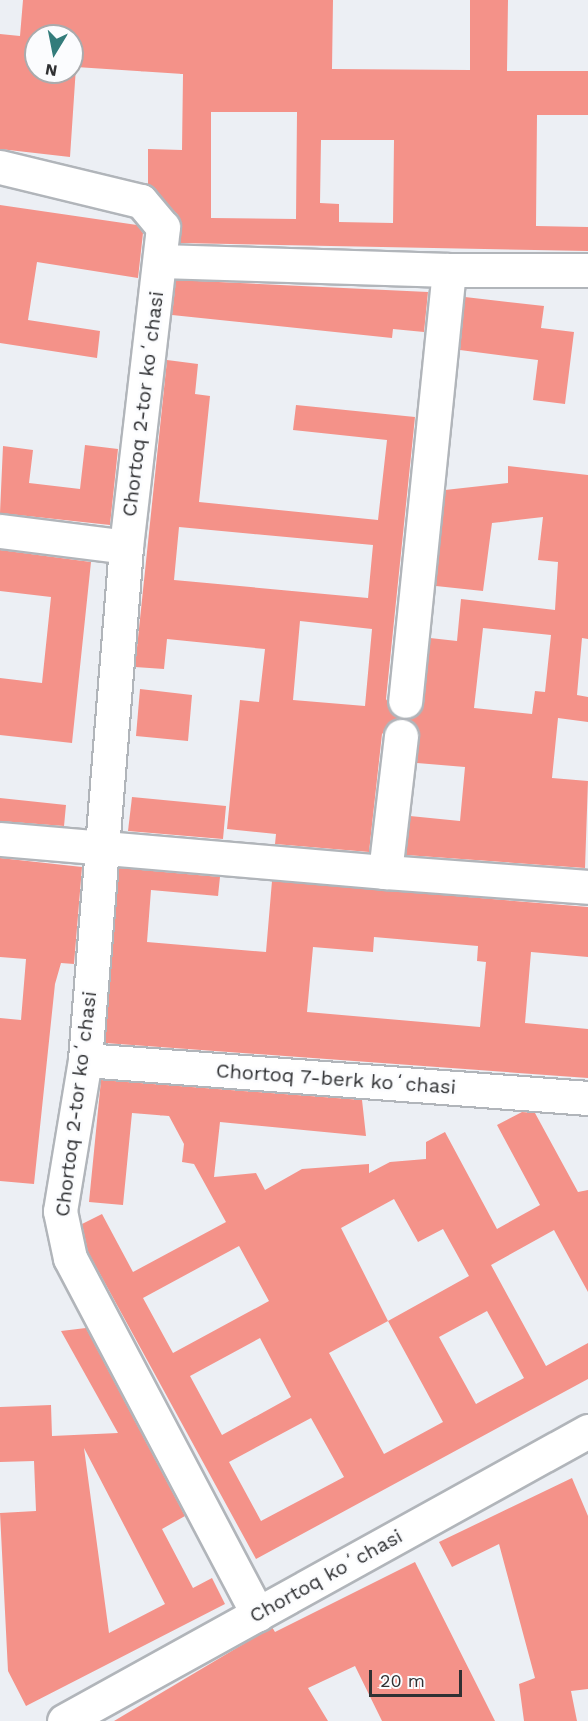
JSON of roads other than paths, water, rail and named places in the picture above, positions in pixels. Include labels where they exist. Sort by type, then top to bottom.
[{"type":"street","name":"Chortoq 2-tor koʻchasi","points":[[0,166],[141,201],[163,227],[161,261],[126,547],[99,850],[85,1060],[60,1211],[63,1238],[258,1614]]},
{"type":"street","points":[[161,261],[449,270],[588,270]]},
{"type":"street","points":[[405,701],[449,270]]},
{"type":"street","points":[[0,531],[126,547]]},
{"type":"street","points":[[385,872],[401,736]]},
{"type":"street","points":[[0,839],[99,850],[588,887]]},
{"type":"street","name":"Chortoq 7-berk koʻchasi","points":[[85,1060],[588,1098]]},
{"type":"street","name":"Chortoq koʻchasi","points":[[64,1721],[588,1431]]}]
